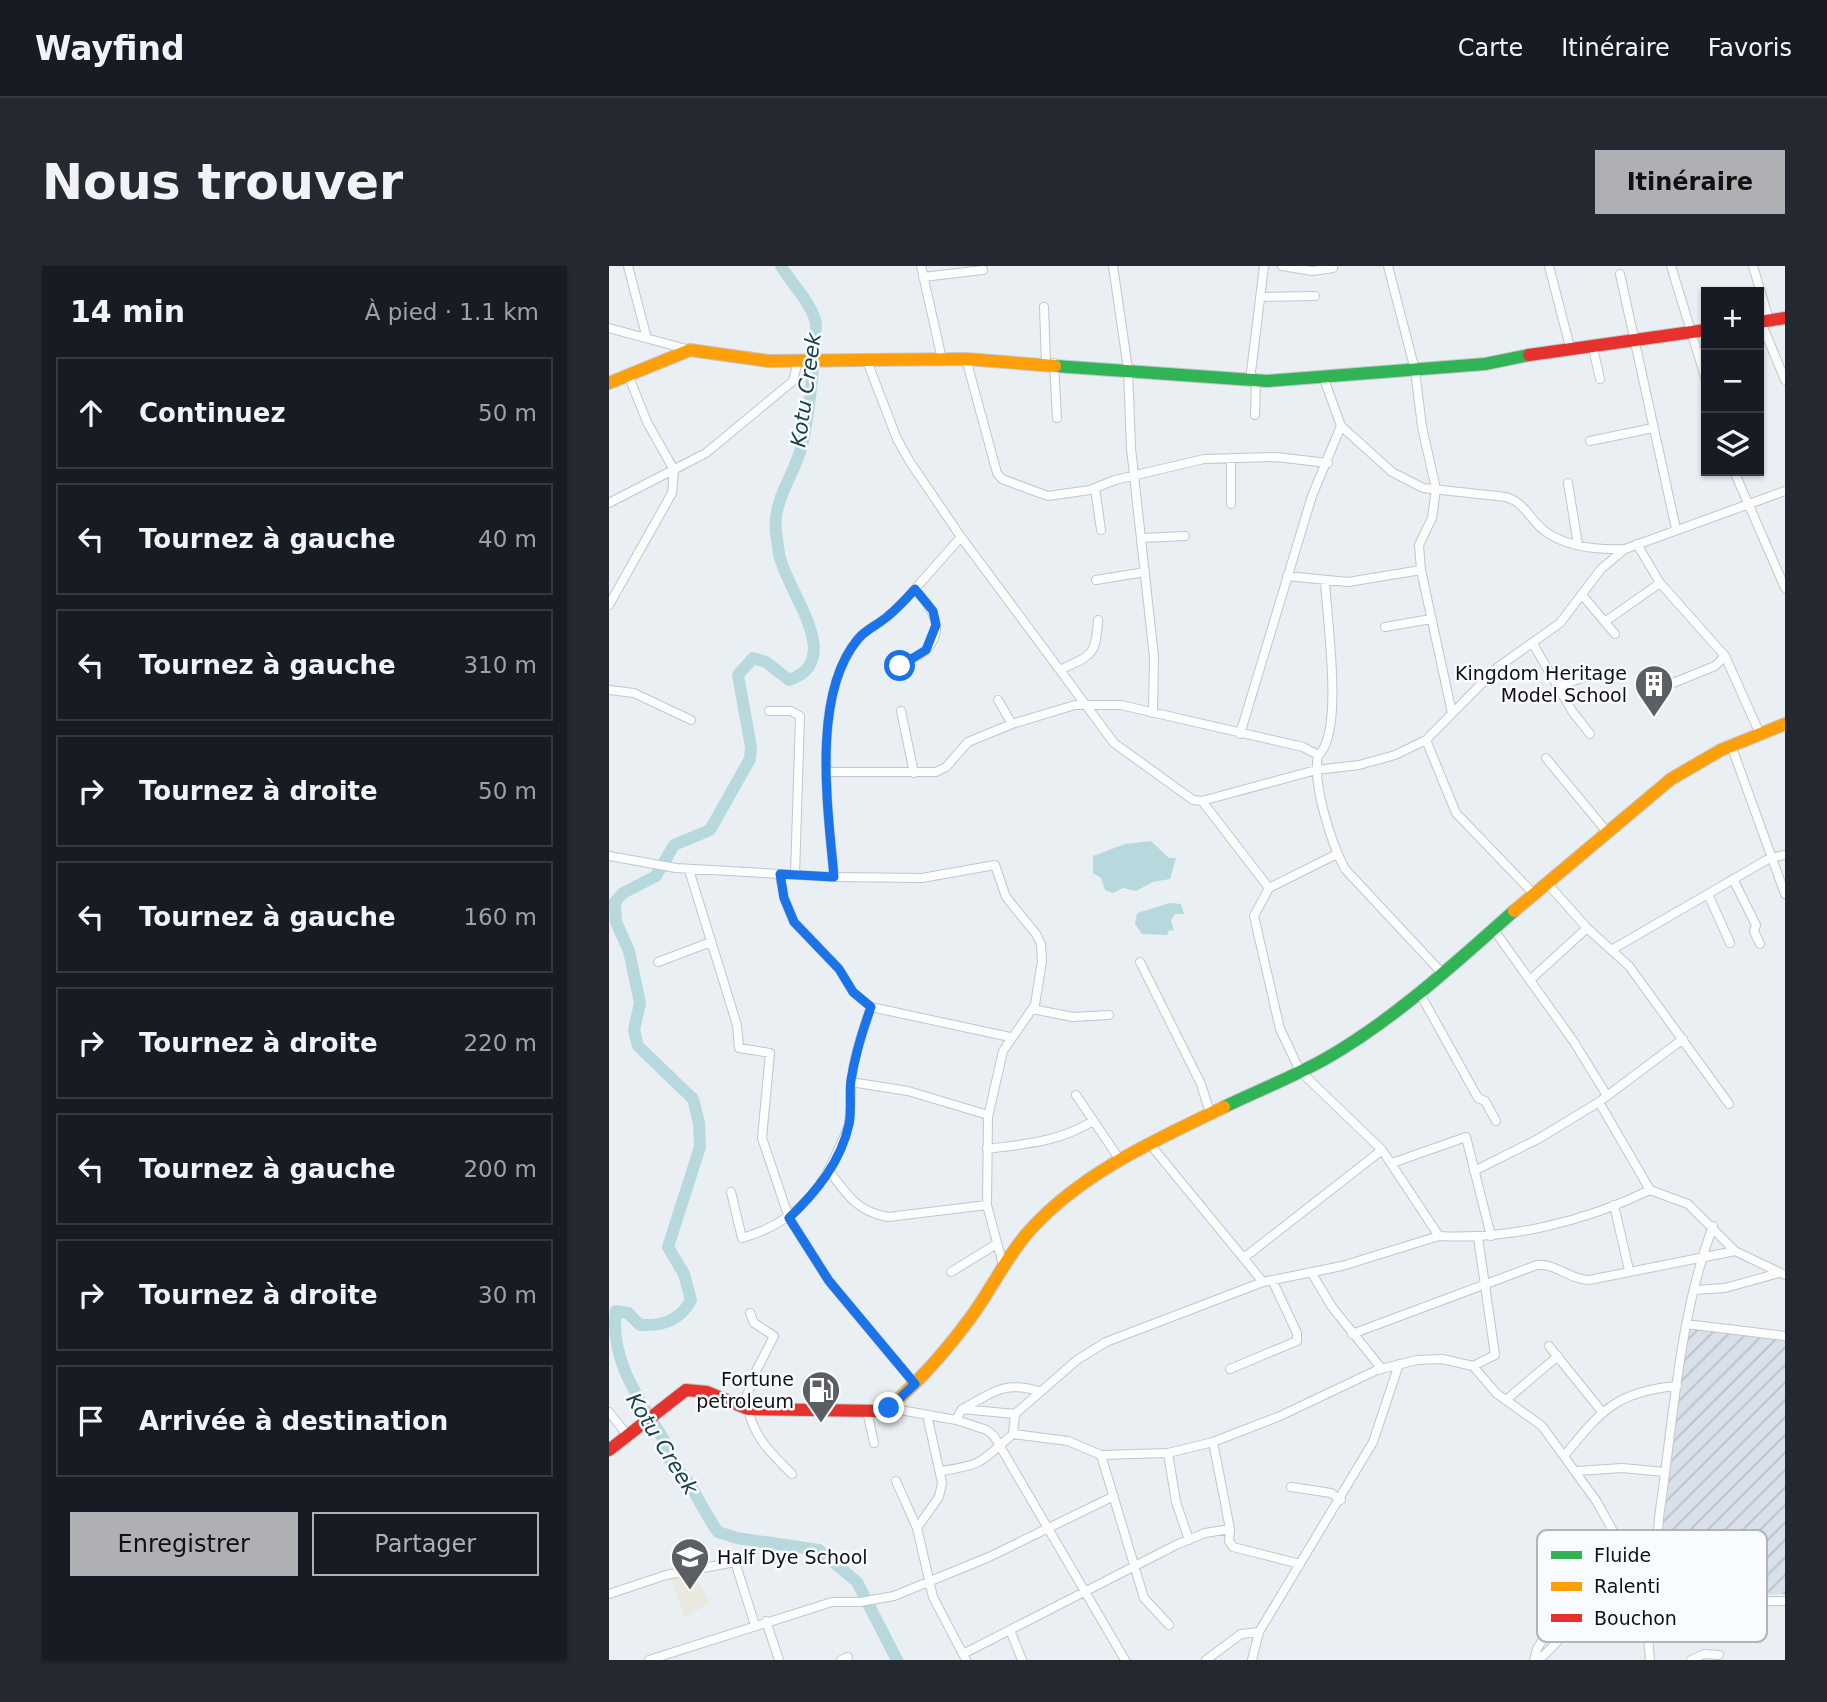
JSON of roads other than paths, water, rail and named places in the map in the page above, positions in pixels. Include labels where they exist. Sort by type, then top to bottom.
[{"type":"street","points":[[628,266],[646,335]]},
{"type":"street","points":[[921,266],[942,359]]},
{"type":"street","points":[[1112,266],[1128,369],[1131,448],[1137,476],[1154,657],[1153,713]]},
{"type":"street","points":[[1255,415],[1253,380],[1263,266]]},
{"type":"street","points":[[1282,266],[1313,271],[1333,268]]},
{"type":"street","points":[[1388,266],[1415,370],[1422,427],[1436,489],[1432,518],[1419,545],[1421,570],[1453,713]]},
{"type":"street","points":[[1549,266],[1570,347]]},
{"type":"street","points":[[1671,266],[1701,363]]},
{"type":"street","points":[[1753,266],[1757,287]]},
{"type":"street","points":[[923,277],[983,270]]},
{"type":"street","points":[[1620,274],[1676,529]]},
{"type":"street","points":[[1260,298],[1315,296]]},
{"type":"street","points":[[1044,307],[1056,418]]},
{"type":"street","points":[[1764,321],[1785,318]]},
{"type":"street","points":[[1764,324],[1785,380]]},
{"type":"street","points":[[609,328],[646,335],[690,349],[755,360],[966,359],[1050,363],[1253,380],[1324,379],[1485,364],[1570,347],[1701,331]]},
{"type":"street","points":[[1593,344],[1600,379]]},
{"type":"street","points":[[609,383],[629,377],[690,349]]},
{"type":"street","points":[[966,359],[999,477],[1048,496],[1095,488],[1204,460],[1286,457],[1328,463]]},
{"type":"street","points":[[609,503],[706,453],[793,381],[803,361]]},
{"type":"street","points":[[867,361],[898,439],[961,537],[1114,743],[1193,800],[1202,800],[1316,770],[1359,765],[1395,755],[1426,740],[1498,667],[1560,622],[1583,596],[1601,569],[1625,549],[1785,491]]},
{"type":"street","points":[[609,605],[672,494],[674,470],[647,422],[629,377]]},
{"type":"street","points":[[1324,379],[1341,426],[1392,472],[1417,486],[1519,501],[1545,532],[1595,550],[1625,549]]},
{"type":"street","points":[[1240,734],[1312,496],[1328,463],[1341,426]]},
{"type":"street","points":[[1590,440],[1654,428]]},
{"type":"street","points":[[1231,458],[1231,504]]},
{"type":"street","points":[[1736,476],[1785,588]]},
{"type":"street","points":[[1568,483],[1578,545]]},
{"type":"street","points":[[1095,488],[1101,530]]},
{"type":"street","points":[[1142,538],[1185,536]]},
{"type":"street","points":[[834,877],[827,798],[831,701],[843,664],[857,640],[886,618],[961,537]]},
{"type":"street","points":[[1637,544],[1660,583],[1725,656],[1760,734]]},
{"type":"street","points":[[1287,576],[1359,581],[1421,570]]},
{"type":"street","points":[[1096,580],[1145,572]]},
{"type":"street","points":[[1325,580],[1333,676],[1326,741],[1318,755],[1316,770],[1337,854],[1354,882],[1442,973]]},
{"type":"street","points":[[1606,621],[1660,583]]},
{"type":"street","points":[[899,669],[926,650],[936,625],[933,611],[915,589]]},
{"type":"street","points":[[1583,596],[1615,634]]},
{"type":"street","points":[[1385,627],[1431,619]]},
{"type":"street","points":[[1062,670],[1092,654],[1098,620]]},
{"type":"street","points":[[1533,644],[1590,734]]},
{"type":"street","points":[[1673,683],[1716,666],[1725,656]]},
{"type":"street","points":[[1558,686],[1594,674]]},
{"type":"street","points":[[609,690],[634,693],[691,720]]},
{"type":"street","points":[[998,701],[1012,724]]},
{"type":"street","points":[[828,772],[941,771],[968,742],[1012,724],[1075,705],[1121,705],[1303,747],[1318,755]]},
{"type":"street","points":[[769,711],[791,711],[800,716],[796,876]]},
{"type":"street","points":[[901,711],[915,773]]},
{"type":"street","points":[[889,1408],[915,1384],[971,1317],[1049,1209],[1079,1184],[1149,1143],[1300,1071],[1349,1044],[1419,992],[1494,930],[1533,893],[1682,772],[1731,745],[1785,724]]},
{"type":"street","points":[[1426,740],[1456,813],[1533,893]]},
{"type":"street","points":[[1731,745],[1785,894]]},
{"type":"street","points":[[1546,758],[1607,832]]},
{"type":"street","points":[[1202,800],[1269,888]]},
{"type":"street","points":[[1337,854],[1269,888],[1254,916],[1280,1030],[1300,1071],[1382,1150],[1439,1236]]},
{"type":"street","points":[[1613,949],[1770,858],[1785,855]]},
{"type":"street","points":[[609,856],[689,870],[834,877],[922,878],[995,865],[1006,897],[1037,933],[1042,961],[1033,1009],[1010,1037],[1003,1051],[988,1115],[986,1205],[995,1245],[1005,1269]]},
{"type":"street","points":[[689,870],[737,1025],[739,1048],[770,1053],[762,1139],[789,1218],[829,1281],[915,1384]]},
{"type":"street","points":[[780,874],[784,898],[794,922],[839,969],[853,992],[871,1007],[1010,1037]]},
{"type":"street","points":[[1733,879],[1756,925],[1755,931],[1760,944]]},
{"type":"street","points":[[1546,883],[1587,928],[1613,949],[1730,1104]]},
{"type":"street","points":[[1709,894],[1730,943]]},
{"type":"street","points":[[1529,980],[1587,928]]},
{"type":"street","points":[[1494,930],[1606,1094]]},
{"type":"street","points":[[658,962],[711,942]]},
{"type":"street","points":[[1140,962],[1201,1084],[1210,1113]]},
{"type":"street","points":[[1419,992],[1478,1098],[1485,1101],[1496,1121]]},
{"type":"street","points":[[731,1192],[742,1238],[766,1231],[789,1218],[812,1197],[830,1172],[849,1124],[851,1082],[859,1040],[871,1007]]},
{"type":"street","points":[[1033,1009],[1073,1017],[1109,1015]]},
{"type":"street","points":[[1474,1171],[1538,1139],[1599,1102],[1606,1094],[1683,1039]]},
{"type":"street","points":[[851,1082],[908,1091],[988,1115]]},
{"type":"street","points":[[1076,1095],[1120,1160]]},
{"type":"street","points":[[1599,1102],[1650,1190],[1688,1204],[1713,1226],[1735,1251],[1782,1274]]},
{"type":"street","points":[[986,1149],[1044,1142],[1072,1134],[1093,1121]]},
{"type":"street","points":[[1392,1163],[1466,1137],[1491,1236]]},
{"type":"street","points":[[1149,1143],[1268,1281],[1297,1333],[1297,1341],[1230,1369]]},
{"type":"street","points":[[1245,1257],[1382,1150]]},
{"type":"street","points":[[830,1172],[856,1207],[874,1215],[888,1217],[986,1205]]},
{"type":"street","points":[[941,1471],[976,1466],[987,1460],[1013,1434],[1015,1415],[1039,1391],[1077,1360],[1106,1342],[1268,1281],[1342,1266],[1439,1236],[1478,1237],[1531,1229],[1614,1205],[1650,1190]]},
{"type":"street","points":[[1614,1205],[1629,1270]]},
{"type":"street","points":[[1658,1530],[1686,1324],[1702,1255],[1713,1226]]},
{"type":"street","points":[[1473,1366],[1495,1354],[1478,1237]]},
{"type":"street","points":[[951,1272],[995,1245]]},
{"type":"street","points":[[1352,1334],[1484,1286],[1509,1273],[1537,1265],[1547,1264],[1580,1280],[1702,1255],[1735,1251]]},
{"type":"street","points":[[1311,1272],[1352,1334],[1382,1369]]},
{"type":"street","points":[[1695,1290],[1724,1288],[1782,1274]]},
{"type":"street","points":[[750,1312],[754,1323],[774,1336],[753,1377],[746,1409],[760,1442],[792,1474]]},
{"type":"street","points":[[1686,1324],[1785,1336]]},
{"type":"street","points":[[1549,1346],[1603,1413]]},
{"type":"street","points":[[1506,1400],[1557,1356]]},
{"type":"street","points":[[1013,1434],[1067,1441],[1101,1455],[1168,1453],[1213,1442],[1279,1416],[1382,1369],[1399,1364],[1442,1359],[1473,1366],[1506,1400],[1542,1426],[1577,1471],[1611,1530]]},
{"type":"street","points":[[1252,1660],[1259,1632],[1341,1500],[1373,1442],[1399,1364]]},
{"type":"street","points":[[956,1420],[962,1409],[1004,1387],[1016,1385],[1039,1391]]},
{"type":"street","points":[[1565,1455],[1603,1413],[1634,1392],[1677,1386]]},
{"type":"street","points":[[609,1450],[646,1422],[675,1395],[695,1390],[746,1409],[867,1411],[889,1408],[956,1420],[987,1430],[1000,1446],[1125,1660]]},
{"type":"street","points":[[962,1409],[1015,1415]]},
{"type":"street","points":[[867,1411],[874,1443]]},
{"type":"street","points":[[609,1412],[628,1436]]},
{"type":"street","points":[[917,1528],[939,1497],[941,1471],[927,1415]]},
{"type":"street","points":[[1213,1442],[1230,1528],[1229,1541],[1233,1548],[1300,1564]]},
{"type":"street","points":[[1168,1453],[1176,1502],[1189,1540]]},
{"type":"street","points":[[1101,1455],[1144,1598],[1169,1625]]},
{"type":"street","points":[[1577,1471],[1622,1468],[1665,1472]]},
{"type":"street","points":[[896,1481],[917,1528],[933,1597],[964,1657],[1135,1565],[1189,1540],[1230,1528]]},
{"type":"street","points":[[1291,1487],[1331,1493],[1341,1500]]},
{"type":"street","points":[[652,1660],[766,1621],[832,1602],[874,1600],[929,1582],[989,1557],[1114,1496]]},
{"type":"street","points":[[609,1594],[666,1575],[735,1562],[755,1625]]},
{"type":"street","points":[[1767,1602],[1785,1601]]},
{"type":"street","points":[[766,1621],[779,1660]]},
{"type":"street","points":[[1010,1630],[1021,1660]]},
{"type":"street","points":[[1206,1660],[1241,1634],[1259,1632]]},
{"type":"street","points":[[1537,1660],[1537,1649],[1541,1642]]},
{"type":"street","points":[[1537,1660],[1556,1642]]},
{"type":"street","points":[[1648,1642],[1650,1660]]},
{"type":"street","points":[[1692,1660],[1704,1654],[1719,1656]]},
{"type":"water","points":[[1151,841],[1169,858],[1176,858],[1170,879],[1153,882],[1136,891],[1123,888],[1113,893],[1105,890],[1101,878],[1093,873],[1093,856],[1125,844]]},
{"type":"water","points":[[1170,903],[1181,904],[1184,914],[1175,914],[1171,920],[1174,931],[1169,930],[1167,935],[1142,934],[1135,924],[1137,913]]},
{"type":"waterway","name":"Kotu Creek","points":[[781,266],[806,301],[816,323],[812,382],[803,441],[781,498],[776,521],[779,554],[808,623],[813,641],[813,657],[806,670],[789,680],[766,662],[753,658],[738,675],[751,747],[750,759],[710,830],[674,845],[656,876],[623,893],[615,902],[616,922],[629,951],[640,1003],[634,1030],[638,1046],[693,1099],[699,1123],[700,1147],[668,1247],[684,1274],[691,1300],[676,1317],[656,1324],[640,1325],[628,1313],[616,1311],[615,1329],[617,1346],[629,1380],[664,1440],[672,1464],[688,1482],[718,1532],[737,1538],[819,1550],[857,1582],[897,1660]]},
{"type":"place","name":"Kingdom Heritage Model School","points":[[1654,718]]},
{"type":"place","name":"Fortune petroleum","points":[[821,1424]]},
{"type":"place","name":"Half Dye School","points":[[690,1591]]}]
